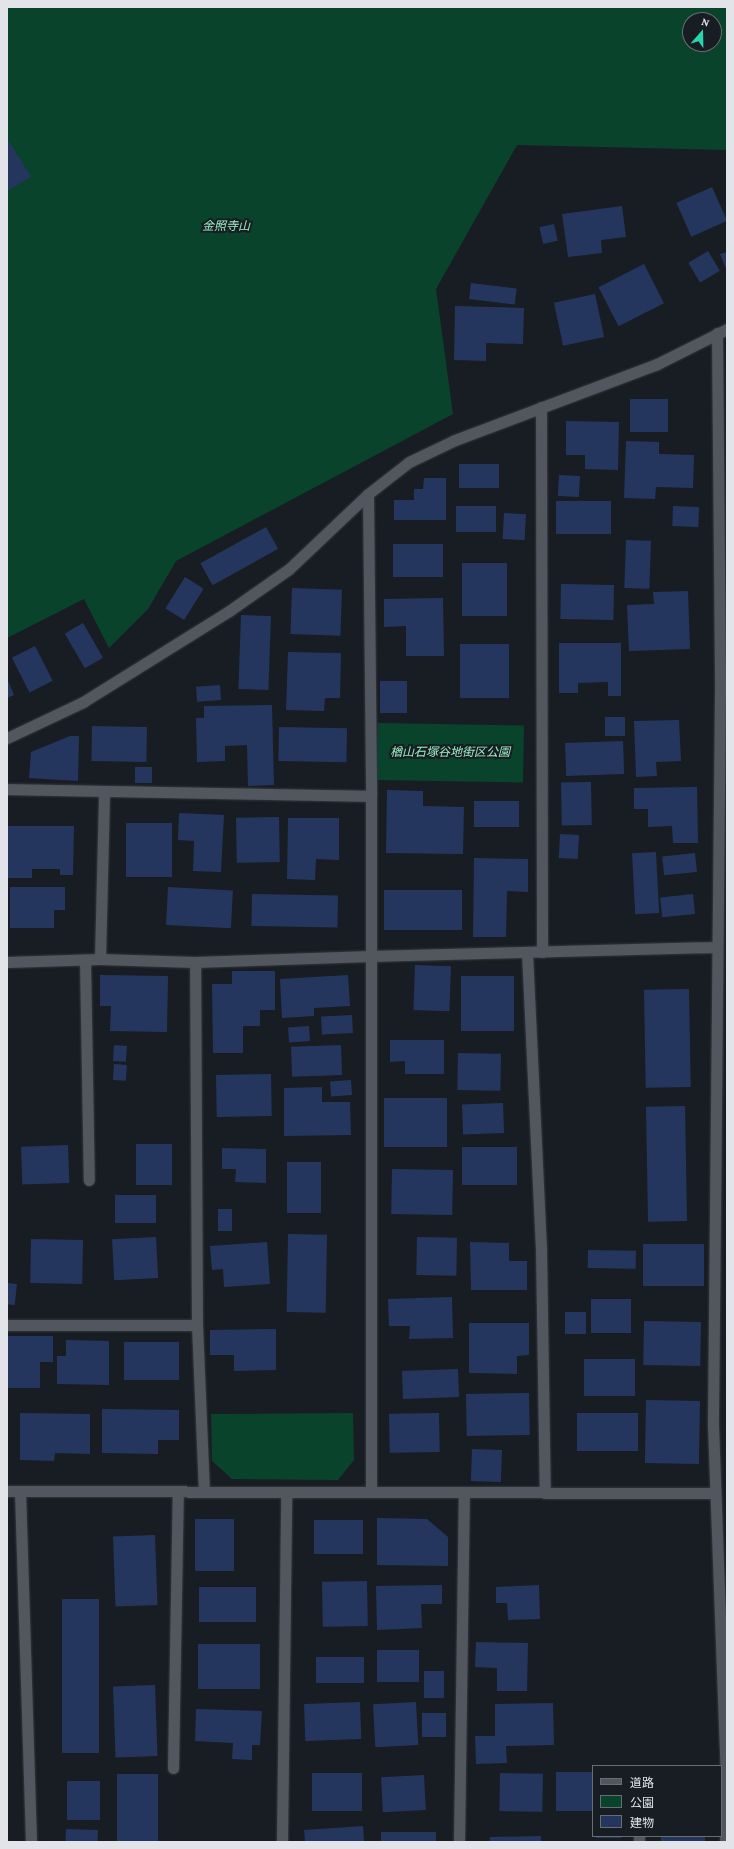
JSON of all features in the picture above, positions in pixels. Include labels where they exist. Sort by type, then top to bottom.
[{"type":"street","points":[[7,738],[83,702],[229,611],[290,569],[368,494],[409,462],[455,440],[657,364],[722,331],[720,692],[716,947],[722,967],[713,1417],[726,1774],[725,1842]]},
{"type":"street","points":[[541,407],[542,952]]},
{"type":"street","points":[[368,494],[371,796],[371,1492]]},
{"type":"street","points":[[7,789],[371,796]]},
{"type":"street","points":[[100,959],[104,791]]},
{"type":"street","points":[[7,962],[100,959],[195,962],[716,947]]},
{"type":"street","points":[[527,952],[541,1249],[545,1493]]},
{"type":"street","points":[[85,960],[89,1180]]},
{"type":"street","points":[[195,962],[197,1324],[204,1492]]},
{"type":"street","points":[[7,1325],[197,1324]]},
{"type":"street","points":[[7,1491],[715,1493]]},
{"type":"street","points":[[20,1491],[31,1842]]},
{"type":"street","points":[[173,1768],[178,1492]]},
{"type":"street","points":[[282,1842],[286,1492]]},
{"type":"street","points":[[459,1842],[464,1493]]},
{"type":"green space","name":"金照寺山","points":[[7,7],[727,7],[727,150],[517,145],[436,289],[453,414],[176,561],[148,609],[109,648],[84,599],[7,638]]},
{"type":"green space","name":"楢山石塚谷地街区公園","points":[[378,723],[524,726],[523,783],[377,780]]},
{"type":"green space","points":[[353,1413],[354,1460],[338,1480],[232,1479],[212,1461],[211,1414]]},
{"type":"building","points":[[7,138],[31,177],[7,191]]},
{"type":"building","points":[[712,187],[727,221],[691,237],[676,203]]},
{"type":"building","points":[[622,206],[626,237],[601,240],[602,253],[568,257],[562,214]]},
{"type":"building","points":[[554,224],[558,241],[543,244],[539,227]]},
{"type":"building","points":[[708,251],[720,271],[700,283],[688,263]]},
{"type":"building","points":[[727,252],[727,271],[720,254]]},
{"type":"building","points":[[644,264],[664,303],[619,326],[599,287]]},
{"type":"building","points":[[471,283],[517,289],[515,304],[469,299]]},
{"type":"building","points":[[595,294],[604,337],[563,346],[554,303]]},
{"type":"building","points":[[455,306],[524,308],[523,344],[486,343],[486,361],[454,360]]},
{"type":"building","points":[[630,399],[668,399],[668,432],[630,432]]},
{"type":"building","points":[[566,421],[619,422],[618,470],[585,469],[585,455],[566,455]]},
{"type":"building","points":[[626,441],[659,442],[659,454],[694,455],[693,488],[656,487],[655,499],[624,498]]},
{"type":"building","points":[[459,464],[499,464],[499,488],[459,488]]},
{"type":"building","points":[[559,475],[580,476],[579,497],[558,496]]},
{"type":"building","points":[[424,478],[446,478],[446,520],[394,520],[394,500],[414,500],[414,489],[423,489]]},
{"type":"building","points":[[556,501],[611,501],[611,534],[556,534]]},
{"type":"building","points":[[456,506],[496,506],[496,532],[456,532]]},
{"type":"building","points":[[673,506],[699,507],[698,527],[672,526]]},
{"type":"building","points":[[504,513],[526,514],[525,540],[503,539]]},
{"type":"building","points":[[266,527],[278,549],[213,585],[200,563]]},
{"type":"building","points":[[626,540],[651,541],[649,589],[624,588]]},
{"type":"building","points":[[393,544],[443,544],[443,577],[393,577]]},
{"type":"building","points":[[462,563],[507,563],[507,616],[462,616]]},
{"type":"building","points":[[185,577],[204,589],[184,620],[165,608]]},
{"type":"building","points":[[561,584],[614,585],[613,620],[560,619]]},
{"type":"building","points":[[292,588],[342,590],[340,636],[290,634]]},
{"type":"building","points":[[688,591],[690,649],[629,651],[627,605],[654,604],[653,592]]},
{"type":"building","points":[[443,598],[444,656],[406,656],[406,626],[384,627],[384,599]]},
{"type":"building","points":[[241,615],[271,616],[268,690],[238,689]]},
{"type":"building","points":[[83,623],[103,658],[85,668],[65,634]]},
{"type":"building","points":[[559,643],[621,643],[621,696],[608,696],[608,682],[578,683],[578,693],[559,693]]},
{"type":"building","points":[[460,644],[509,644],[509,698],[460,698]]},
{"type":"building","points":[[35,646],[53,681],[30,693],[12,658]]},
{"type":"building","points":[[288,652],[341,653],[340,698],[325,698],[324,711],[286,710]]},
{"type":"building","points":[[7,678],[14,695],[7,698]]},
{"type":"building","points":[[380,681],[407,681],[407,713],[380,713]]},
{"type":"building","points":[[220,685],[221,700],[197,702],[196,687]]},
{"type":"building","points":[[272,705],[274,785],[248,786],[247,745],[225,746],[225,761],[197,762],[196,718],[204,718],[204,706]]},
{"type":"building","points":[[605,717],[625,717],[625,736],[605,736]]},
{"type":"building","points":[[679,720],[681,761],[656,762],[657,776],[636,777],[634,721]]},
{"type":"building","points":[[92,726],[147,727],[146,762],[91,761]]},
{"type":"building","points":[[279,727],[347,728],[346,762],[278,761]]},
{"type":"building","points":[[70,736],[79,736],[78,781],[29,778],[31,752]]},
{"type":"building","points":[[623,741],[624,774],[566,776],[565,743]]},
{"type":"building","points":[[135,767],[152,767],[152,783],[135,783]]},
{"type":"building","points":[[591,782],[592,825],[562,826],[561,783]]},
{"type":"building","points":[[697,787],[698,843],[673,843],[672,826],[648,827],[648,809],[634,809],[634,788]]},
{"type":"building","points":[[387,790],[423,791],[423,806],[464,807],[463,854],[386,853]]},
{"type":"building","points":[[474,801],[519,801],[519,827],[474,827]]},
{"type":"building","points":[[179,813],[224,815],[221,872],[193,871],[194,841],[178,840]]},
{"type":"building","points":[[279,817],[280,862],[237,863],[236,818]]},
{"type":"building","points":[[288,818],[339,818],[339,860],[316,859],[315,880],[287,879]]},
{"type":"building","points":[[126,823],[172,823],[172,877],[126,877]]},
{"type":"building","points":[[7,826],[74,826],[73,875],[60,875],[60,869],[32,869],[32,878],[7,878]]},
{"type":"building","points":[[560,834],[579,835],[578,859],[559,858]]},
{"type":"building","points":[[656,852],[659,913],[635,914],[632,853]]},
{"type":"building","points":[[695,853],[697,872],[664,875],[662,856]]},
{"type":"building","points":[[474,858],[528,859],[528,892],[507,891],[506,937],[473,937]]},
{"type":"building","points":[[10,887],[65,887],[65,910],[54,910],[54,928],[10,928]]},
{"type":"building","points":[[168,887],[233,890],[231,928],[166,925]]},
{"type":"building","points":[[384,890],[462,890],[462,930],[384,930]]},
{"type":"building","points":[[252,894],[338,896],[337,927],[251,926]]},
{"type":"building","points":[[693,894],[695,914],[662,917],[660,897]]},
{"type":"building","points":[[415,965],[451,966],[449,1011],[413,1010]]},
{"type":"building","points":[[232,971],[275,971],[275,1010],[260,1010],[260,1026],[243,1026],[243,1053],[213,1053],[212,984],[232,984]]},
{"type":"building","points":[[100,975],[168,976],[167,1032],[110,1031],[111,1006],[100,1006]]},
{"type":"building","points":[[348,975],[350,1006],[314,1008],[314,1016],[282,1018],[280,979]]},
{"type":"building","points":[[461,976],[514,976],[514,1031],[461,1031]]},
{"type":"building","points":[[689,989],[691,1087],[646,1088],[644,990]]},
{"type":"building","points":[[352,1015],[353,1033],[322,1035],[321,1017]]},
{"type":"building","points":[[309,1026],[310,1041],[289,1042],[288,1027]]},
{"type":"building","points":[[390,1040],[444,1040],[444,1074],[405,1074],[405,1061],[390,1062]]},
{"type":"building","points":[[114,1045],[127,1046],[126,1062],[113,1061]]},
{"type":"building","points":[[341,1045],[342,1075],[292,1077],[291,1047]]},
{"type":"building","points":[[458,1053],[501,1054],[500,1091],[457,1090]]},
{"type":"building","points":[[114,1064],[127,1065],[126,1081],[113,1080]]},
{"type":"building","points":[[271,1074],[272,1116],[217,1117],[216,1075]]},
{"type":"building","points":[[351,1080],[352,1095],[331,1096],[330,1081]]},
{"type":"building","points":[[322,1087],[322,1102],[350,1102],[351,1135],[284,1136],[284,1088]]},
{"type":"building","points":[[384,1098],[447,1098],[447,1147],[384,1147]]},
{"type":"building","points":[[503,1103],[504,1133],[463,1134],[462,1104]]},
{"type":"building","points":[[685,1106],[687,1221],[648,1222],[646,1107]]},
{"type":"building","points":[[136,1144],[172,1144],[172,1185],[136,1185]]},
{"type":"building","points":[[68,1145],[69,1183],[22,1185],[21,1147]]},
{"type":"building","points":[[462,1147],[517,1147],[517,1185],[462,1185]]},
{"type":"building","points":[[222,1148],[266,1149],[266,1183],[235,1182],[236,1169],[222,1169]]},
{"type":"building","points":[[287,1162],[321,1162],[321,1213],[287,1213]]},
{"type":"building","points":[[392,1169],[453,1170],[452,1215],[391,1214]]},
{"type":"building","points":[[115,1195],[156,1195],[156,1223],[115,1223]]},
{"type":"building","points":[[218,1209],[232,1209],[232,1231],[218,1231]]},
{"type":"building","points":[[288,1234],[327,1235],[326,1313],[287,1312]]},
{"type":"building","points":[[156,1237],[158,1278],[114,1280],[112,1239]]},
{"type":"building","points":[[417,1237],[457,1238],[456,1276],[416,1275]]},
{"type":"building","points":[[31,1239],[83,1240],[82,1284],[30,1283]]},
{"type":"building","points":[[267,1242],[270,1284],[224,1287],[223,1269],[212,1270],[210,1246]]},
{"type":"building","points":[[470,1242],[509,1243],[509,1261],[527,1261],[527,1290],[471,1290]]},
{"type":"building","points":[[643,1244],[704,1244],[704,1286],[643,1286]]},
{"type":"building","points":[[588,1250],[636,1251],[636,1269],[588,1268]]},
{"type":"building","points":[[7,1283],[17,1284],[15,1305],[7,1304]]},
{"type":"building","points":[[452,1297],[453,1338],[409,1339],[410,1326],[389,1326],[388,1299]]},
{"type":"building","points":[[591,1299],[631,1299],[631,1333],[591,1333]]},
{"type":"building","points":[[565,1312],[586,1312],[586,1334],[565,1334]]},
{"type":"building","points":[[644,1321],[701,1322],[700,1366],[643,1365]]},
{"type":"building","points":[[469,1323],[529,1323],[529,1355],[517,1356],[517,1374],[469,1373]]},
{"type":"building","points":[[276,1329],[276,1370],[234,1371],[234,1355],[210,1355],[210,1330]]},
{"type":"building","points":[[7,1336],[53,1336],[53,1362],[40,1362],[40,1388],[7,1388]]},
{"type":"building","points":[[66,1340],[109,1341],[109,1385],[57,1384],[57,1356],[66,1356]]},
{"type":"building","points":[[124,1342],[179,1342],[179,1380],[124,1380]]},
{"type":"building","points":[[584,1359],[635,1359],[635,1396],[584,1396]]},
{"type":"building","points":[[458,1369],[459,1397],[403,1399],[402,1371]]},
{"type":"building","points":[[529,1393],[530,1435],[467,1436],[466,1394]]},
{"type":"building","points":[[646,1400],[700,1401],[699,1464],[645,1463]]},
{"type":"building","points":[[102,1409],[179,1410],[179,1440],[158,1440],[158,1454],[102,1453]]},
{"type":"building","points":[[20,1413],[90,1414],[90,1454],[55,1453],[54,1461],[20,1460]]},
{"type":"building","points":[[439,1413],[440,1452],[390,1453],[389,1414]]},
{"type":"building","points":[[577,1413],[638,1413],[638,1451],[577,1451]]},
{"type":"building","points":[[472,1449],[502,1450],[501,1482],[471,1481]]},
{"type":"building","points":[[377,1518],[427,1519],[448,1537],[448,1566],[377,1565]]},
{"type":"building","points":[[195,1519],[234,1519],[234,1571],[195,1571]]},
{"type":"building","points":[[314,1520],[363,1520],[363,1554],[314,1554]]},
{"type":"building","points":[[155,1535],[157,1605],[115,1606],[113,1536]]},
{"type":"building","points":[[367,1581],[368,1626],[323,1627],[322,1582]]},
{"type":"building","points":[[442,1585],[442,1604],[421,1604],[422,1628],[377,1630],[376,1586]]},
{"type":"building","points":[[539,1585],[540,1619],[508,1620],[507,1603],[496,1603],[496,1587]]},
{"type":"building","points":[[199,1587],[256,1587],[256,1622],[199,1622]]},
{"type":"building","points":[[62,1599],[99,1599],[99,1753],[62,1753]]},
{"type":"building","points":[[476,1642],[528,1643],[527,1691],[497,1691],[497,1668],[475,1667]]},
{"type":"building","points":[[198,1644],[260,1644],[260,1689],[198,1689]]},
{"type":"building","points":[[377,1650],[419,1650],[419,1682],[377,1682]]},
{"type":"building","points":[[316,1657],[364,1657],[364,1683],[316,1683]]},
{"type":"building","points":[[424,1671],[444,1671],[444,1698],[424,1698]]},
{"type":"building","points":[[155,1685],[157,1756],[116,1757],[113,1686]]},
{"type":"building","points":[[360,1702],[361,1739],[305,1741],[304,1704]]},
{"type":"building","points":[[416,1702],[418,1745],[375,1747],[373,1704]]},
{"type":"building","points":[[553,1703],[554,1745],[506,1746],[507,1763],[476,1764],[475,1736],[495,1736],[495,1704]]},
{"type":"building","points":[[196,1709],[262,1711],[260,1745],[252,1745],[252,1760],[232,1759],[233,1743],[195,1741]]},
{"type":"building","points":[[422,1713],[446,1713],[446,1737],[422,1737]]},
{"type":"building","points":[[556,1772],[592,1772],[592,1811],[556,1811]]},
{"type":"building","points":[[312,1773],[362,1773],[362,1811],[312,1811]]},
{"type":"building","points":[[500,1773],[543,1774],[542,1812],[499,1811]]},
{"type":"building","points":[[117,1774],[158,1774],[158,1842],[117,1842]]},
{"type":"building","points":[[424,1775],[426,1810],[383,1812],[381,1777]]},
{"type":"building","points":[[67,1781],[100,1781],[100,1820],[67,1820]]},
{"type":"building","points":[[363,1826],[364,1842],[305,1842],[304,1830]]},
{"type":"building","points":[[66,1829],[98,1830],[98,1842],[66,1842]]},
{"type":"building","points":[[381,1832],[436,1832],[436,1842],[381,1842]]},
{"type":"building","points":[[541,1836],[541,1842],[490,1842],[490,1837]]},
{"type":"building","points":[[596,1837],[621,1837],[621,1838]]},
{"type":"building","points":[[661,1837],[705,1837],[705,1842],[661,1842]]}]
